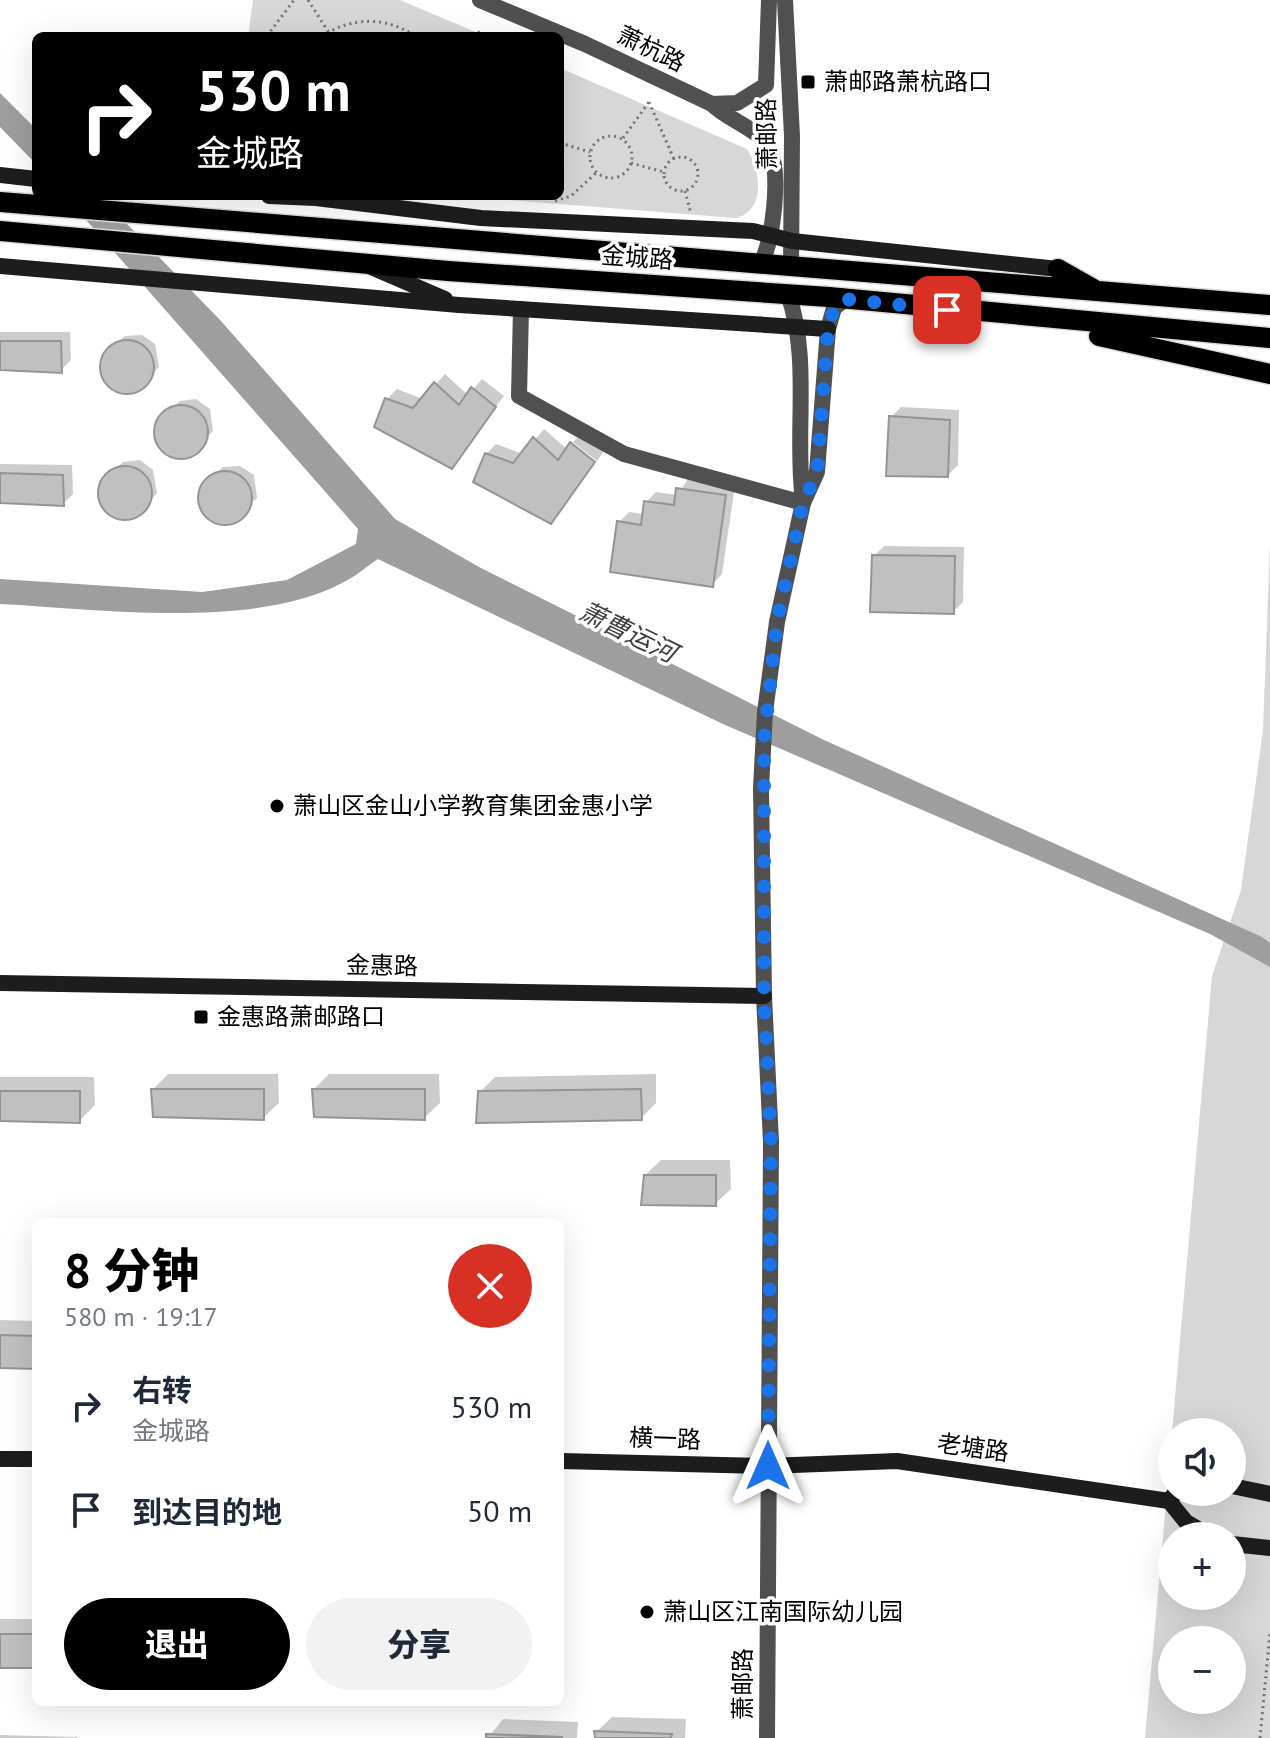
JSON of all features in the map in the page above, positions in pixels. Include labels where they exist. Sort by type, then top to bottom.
[{"type":"main road","points":[[7,176],[32,179]]},
{"type":"main road","name":"金城路","points":[[332,200],[481,218],[753,231],[792,241],[1058,269]]},
{"type":"main road","name":"金城路","points":[[0,202],[791,268],[1264,303]]},
{"type":"main road","name":"金城路","points":[[0,231],[362,263],[788,294],[1270,338]]},
{"type":"main road","points":[[362,263],[459,305]]},
{"type":"main road","points":[[0,266],[459,305],[828,329]]},
{"type":"main road","points":[[1058,269],[1098,292]]},
{"type":"main road","points":[[977,313],[1154,346],[1270,374]]},
{"type":"main road","name":"金惠路","points":[[0,983],[764,996]]},
{"type":"main road","points":[[0,1459],[32,1459]]},
{"type":"main road","name":"横一路","points":[[564,1461],[768,1466]]},
{"type":"main road","name":"老塘路","points":[[768,1466],[897,1461],[1158,1495]]},
{"type":"main road","points":[[1246,1489],[1270,1494]]},
{"type":"main road","points":[[1246,1545],[1270,1548]]},
{"type":"street","name":"萧杭路","points":[[480,0],[556,32]]},
{"type":"street","points":[[712,104],[737,103],[766,85],[769,0]]},
{"type":"street","name":"萧邮路","points":[[785,0],[792,136],[791,268]]},
{"type":"street","name":"萧杭路","points":[[564,35],[712,104],[723,116],[759,137],[770,150],[771,236]]},
{"type":"street","points":[[760,265],[771,236]]},
{"type":"street","points":[[521,309],[519,396],[624,454],[803,503],[798,465],[798,327],[788,294]]},
{"type":"street","name":"萧邮路","points":[[767,1738],[771,1142],[764,996],[762,769],[765,712],[777,622],[803,503],[817,472],[828,329],[834,308],[845,299]]},
{"type":"path","points":[[270,32],[294,0]]},
{"type":"path","points":[[308,0],[329,32]]},
{"type":"path","points":[[334,32],[354,22],[374,21],[393,24],[408,32]]},
{"type":"path","points":[[623,139],[649,102],[674,159]]},
{"type":"path","points":[[601,137],[623,139],[631,150],[631,163],[618,177],[604,177],[596,173],[590,162],[590,152],[601,137]]},
{"type":"path","points":[[564,144],[590,152]]},
{"type":"path","points":[[664,172],[674,159],[684,158],[697,168],[697,180],[685,191]]},
{"type":"path","points":[[631,163],[664,172]]},
{"type":"path","points":[[664,172],[669,187],[685,191]]},
{"type":"path","points":[[564,198],[571,196],[596,173]]},
{"type":"path","points":[[685,191],[699,228]]},
{"type":"path","points":[[1260,1738],[1270,1632]]},
{"type":"shaded area","points":[[253,0],[400,0],[476,32],[249,32]]},
{"type":"shaded area","points":[[564,70],[747,149],[758,178],[758,189],[752,207],[736,218],[509,200],[564,200]]},
{"type":"shaded area","points":[[0,93],[32,125],[32,160],[0,127]]},
{"type":"shaded area","points":[[69,200],[104,200],[221,321],[395,519],[479,567],[824,740],[1262,937],[1270,943],[1270,967],[1210,934],[723,724],[378,559],[342,583],[306,598],[265,607],[175,613],[0,604],[0,579],[202,592],[287,580],[356,544],[358,529]]},
{"type":"shaded area","points":[[1270,542],[1270,1738],[1145,1738],[1158,1593],[1158,1610],[1246,1610],[1246,1522],[1164,1522],[1166,1506],[1246,1506],[1246,1418],[1173,1418],[1212,976],[1241,890],[1263,730]]},
{"type":"building","points":[[127,340],[146,348],[154,367],[146,386],[127,394],[108,386],[100,367],[108,348]]},
{"type":"building","points":[[0,341],[61,341],[62,373],[0,370]]},
{"type":"building","points":[[434,382],[459,405],[471,387],[496,407],[452,469],[374,427],[385,398],[413,408]]},
{"type":"building","points":[[181,405],[200,413],[208,432],[200,451],[181,459],[162,451],[154,432],[162,413]]},
{"type":"building","points":[[889,416],[950,420],[948,477],[886,476]]},
{"type":"building","points":[[533,437],[558,460],[570,442],[595,462],[551,524],[473,482],[485,453],[513,463]]},
{"type":"building","points":[[125,466],[144,474],[152,493],[144,512],[125,520],[106,512],[98,493],[106,474]]},
{"type":"building","points":[[225,471],[244,479],[252,498],[244,517],[225,525],[206,517],[198,498],[206,479]]},
{"type":"building","points":[[0,473],[63,475],[64,506],[0,503]]},
{"type":"building","points":[[676,488],[726,495],[713,587],[610,572],[617,521],[641,525],[644,501],[674,505]]},
{"type":"building","points":[[872,555],[955,556],[954,614],[870,612]]},
{"type":"building","points":[[151,1089],[264,1089],[264,1120],[153,1117]]},
{"type":"building","points":[[312,1089],[425,1089],[425,1120],[314,1117]]},
{"type":"building","points":[[641,1089],[642,1120],[476,1123],[478,1091]]},
{"type":"building","points":[[0,1091],[80,1091],[80,1123],[0,1121]]},
{"type":"building","points":[[644,1175],[716,1175],[716,1206],[641,1205]]},
{"type":"building","points":[[0,1335],[32,1336],[32,1369],[0,1368]]},
{"type":"building","points":[[0,1634],[32,1634],[32,1668],[0,1668]]},
{"type":"building","points":[[594,1731],[672,1734],[671,1738],[595,1738]]},
{"type":"building","points":[[486,1734],[563,1737],[486,1738]]},
{"type":"place","name":"萧邮路萧杭路口","points":[[808,82]]},
{"type":"place","name":"萧山区金山小学教育集团金惠小学","points":[[277,806]]},
{"type":"place","name":"金惠路萧邮路口","points":[[201,1017]]},
{"type":"place","name":"萧山区江南国际幼儿园","points":[[647,1612]]},
{"type":"route","points":[[768,1466],[771,1142],[764,996],[761,788],[765,712],[777,622],[803,503],[817,472],[828,329],[834,308],[845,299],[947,310]]},
{"type":"water label","name":"萧曹运河","points":[[628,632]]}]
